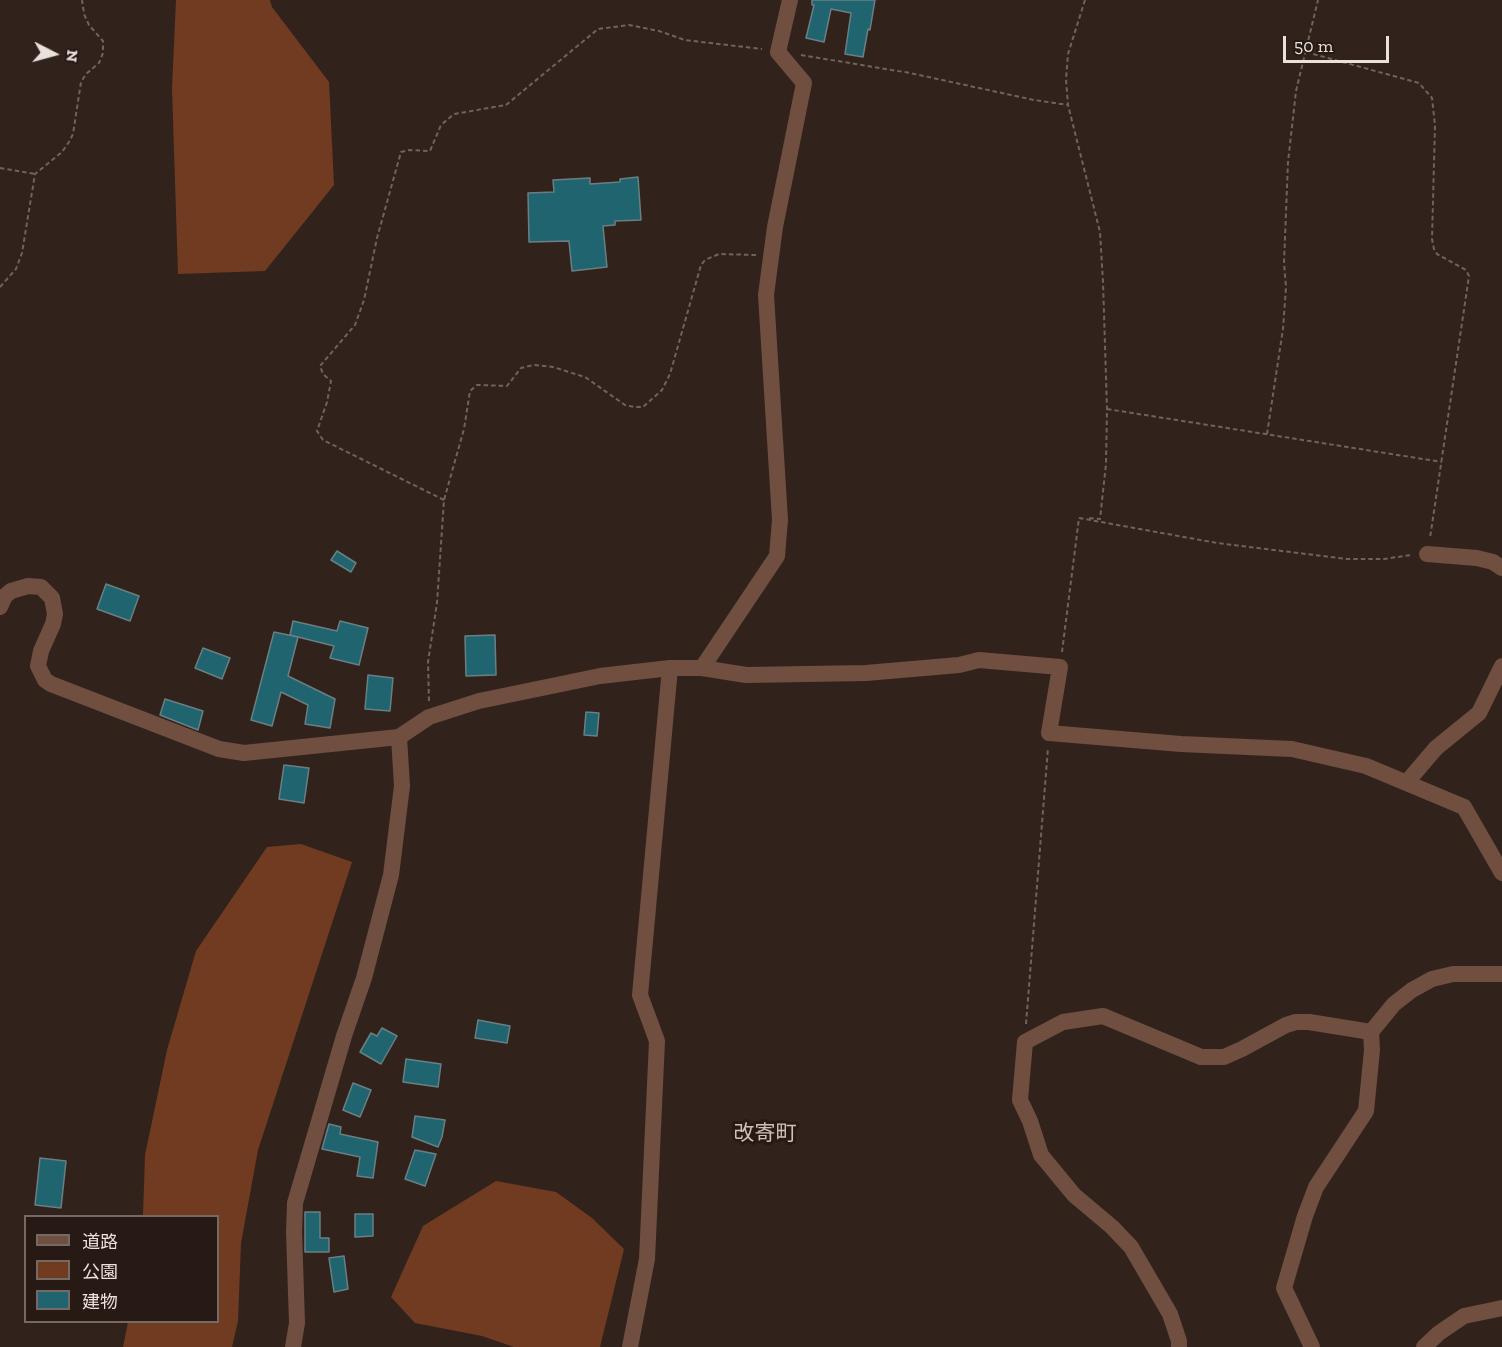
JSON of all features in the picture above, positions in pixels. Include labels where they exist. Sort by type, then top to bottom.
[{"type":"street","points":[[702,668],[777,556],[780,520],[766,295],[775,227],[804,83],[778,52],[790,0]]},
{"type":"street","points":[[1427,554],[1477,558],[1493,562],[1502,568]]},
{"type":"street","points":[[0,607],[5,596],[11,591],[27,586],[41,587],[52,598],[55,614],[53,624],[38,666],[45,680],[108,708],[219,749],[244,753],[399,737],[429,717],[479,701],[600,676],[670,668],[702,668],[746,675],[866,673],[959,665],[979,660],[1060,667],[1049,734],[1180,744],[1292,749],[1366,766],[1464,807],[1502,873]]},
{"type":"street","points":[[1407,782],[1436,748],[1479,713],[1502,666]]},
{"type":"street","points":[[630,1347],[647,1259],[657,1041],[640,995],[670,668]]},
{"type":"street","points":[[293,1347],[297,1323],[294,1225],[296,1203],[344,1036],[364,978],[391,875],[402,786],[399,737]]},
{"type":"street","points":[[1312,1347],[1284,1288],[1316,1187],[1366,1111],[1372,1050],[1371,1032],[1394,1004],[1412,990],[1432,979],[1453,974],[1502,974]]},
{"type":"street","points":[[1179,1347],[1170,1314],[1131,1247],[1112,1227],[1074,1195],[1041,1155],[1030,1121],[1020,1100],[1025,1042],[1063,1022],[1103,1016],[1131,1030],[1201,1057],[1224,1057],[1296,1022],[1371,1032]]},
{"type":"street","points":[[1424,1347],[1439,1333],[1464,1316],[1502,1308]]},
{"type":"path","points":[[0,287],[16,269],[22,253],[35,174],[62,152],[69,142],[73,134],[81,82],[86,74],[99,63],[103,53],[103,41],[88,25],[82,0]]},
{"type":"path","points":[[1079,518],[1100,519],[1106,464],[1107,409],[1100,232],[1068,105],[1066,79],[1068,54],[1085,0]]},
{"type":"path","points":[[1267,434],[1284,319],[1291,139],[1296,91],[1318,0]]},
{"type":"path","points":[[444,500],[323,440],[317,432],[331,381],[323,374],[320,366],[355,324],[364,300],[377,238],[401,152],[430,151],[441,125],[454,114],[506,105],[598,29],[629,25],[659,31],[686,40],[824,58],[1068,105]]},
{"type":"path","points":[[1079,518],[1217,543],[1347,559],[1384,559],[1427,554],[1469,276],[1466,270],[1437,254],[1434,249],[1432,239],[1435,125],[1432,98],[1419,82],[1306,52]]},
{"type":"path","points":[[0,168],[35,174]]},
{"type":"path","points":[[429,717],[429,662],[437,603],[444,500],[464,429],[470,391],[477,385],[507,386],[521,368],[534,365],[568,371],[597,383],[625,405],[643,407],[662,390],[670,374],[700,266],[705,260],[712,255],[729,253],[771,256]]},
{"type":"path","points":[[1107,409],[1442,462]]},
{"type":"path","points":[[1060,667],[1079,518]]},
{"type":"path","points":[[1025,1042],[1049,734]]},
{"type":"green space","points":[[176,0],[270,0],[272,7],[329,82],[334,185],[265,271],[178,274],[172,88]]},
{"type":"green space","points":[[301,844],[352,862],[258,1150],[241,1243],[238,1321],[232,1347],[123,1347],[128,1323],[219,1323],[219,1215],[143,1215],[145,1155],[167,1050],[196,951],[267,847]]},
{"type":"green space","points":[[496,1181],[556,1192],[592,1218],[624,1249],[600,1347],[514,1347],[482,1336],[415,1323],[391,1297],[423,1226]]},
{"type":"building","points":[[812,0],[875,0],[863,57],[845,54],[851,13],[831,9],[824,42],[806,38],[814,5],[812,5]]},
{"type":"building","points":[[638,177],[641,220],[615,221],[615,225],[603,226],[607,267],[572,271],[569,241],[529,242],[528,193],[554,192],[553,180],[590,178],[590,184],[620,182],[620,179]]},
{"type":"building","points":[[337,551],[356,563],[351,572],[331,560]]},
{"type":"building","points":[[106,584],[139,596],[130,621],[97,609]]},
{"type":"building","points":[[293,621],[337,631],[340,621],[368,628],[359,665],[330,658],[334,646],[290,635]]},
{"type":"building","points":[[274,632],[298,637],[288,676],[335,699],[330,728],[305,724],[308,705],[281,692],[272,726],[251,720]]},
{"type":"building","points":[[495,635],[496,675],[466,676],[465,636]]},
{"type":"building","points":[[203,648],[230,658],[222,679],[195,668]]},
{"type":"building","points":[[368,675],[393,678],[390,711],[365,709]]},
{"type":"building","points":[[165,699],[203,711],[198,730],[160,715]]},
{"type":"building","points":[[586,712],[599,713],[597,736],[584,735]]},
{"type":"building","points":[[284,765],[309,768],[304,803],[279,799]]},
{"type":"building","points":[[478,1020],[510,1026],[507,1043],[475,1038]]},
{"type":"building","points":[[382,1028],[397,1036],[381,1064],[360,1052],[371,1033],[377,1036]]},
{"type":"building","points":[[406,1059],[441,1064],[438,1087],[403,1082]]},
{"type":"building","points":[[353,1083],[371,1090],[360,1117],[343,1110]]},
{"type":"building","points":[[415,1116],[445,1120],[438,1147],[412,1137]]},
{"type":"building","points":[[329,1124],[341,1127],[340,1134],[378,1142],[373,1178],[357,1176],[360,1157],[322,1149]]},
{"type":"building","points":[[415,1150],[436,1154],[425,1186],[405,1179]]},
{"type":"building","points":[[40,1158],[66,1161],[61,1208],[35,1205]]},
{"type":"building","points":[[305,1212],[320,1212],[320,1238],[329,1238],[329,1252],[305,1252]]},
{"type":"building","points":[[355,1214],[373,1214],[373,1236],[355,1237]]},
{"type":"building","points":[[344,1256],[348,1289],[334,1292],[329,1258]]},
{"type":"district","name":"改寄町","points":[[765,1134]]}]
